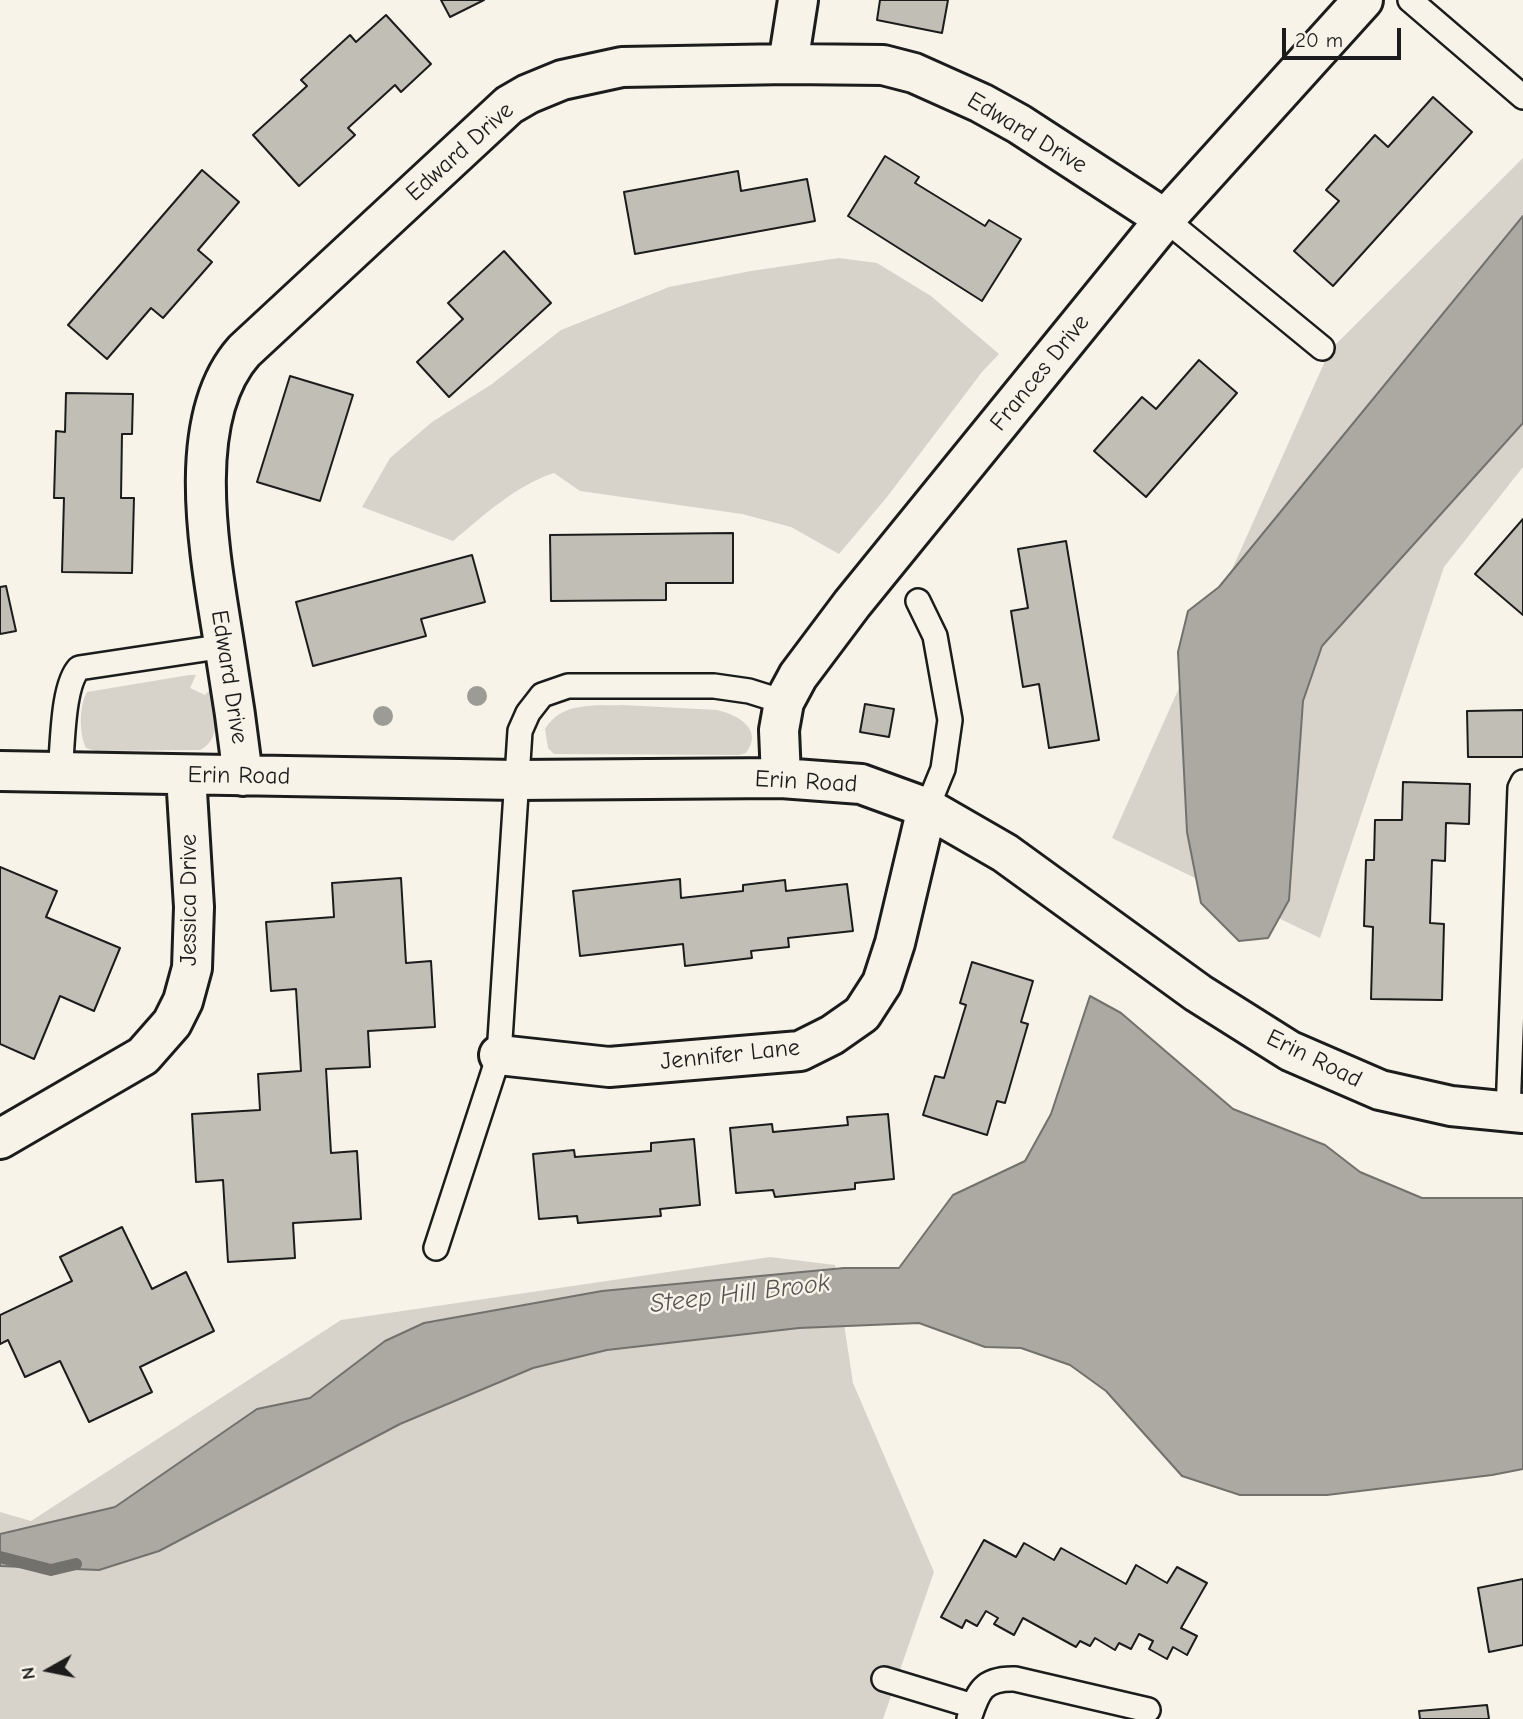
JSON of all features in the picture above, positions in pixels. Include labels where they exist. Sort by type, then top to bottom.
[{"type":"street","points":[[788,64],[798,0]]},
{"type":"street","name":"Frances Drive","points":[[781,778],[779,730],[784,702],[798,676],[852,604],[1165,219],[1363,0]]},
{"type":"street","name":"Edward Drive","points":[[243,776],[210,552],[207,469],[209,441],[219,396],[234,362],[244,351],[509,105],[562,80],[622,67],[883,65],[944,86],[981,103],[1019,124],[1165,219]]},
{"type":"street","name":"Erin Road","points":[[0,771],[516,780],[781,778],[861,784],[927,808],[1005,853],[1198,993],[1290,1051],[1380,1090],[1451,1106],[1516,1113]]},
{"type":"street","name":"Jessica Drive","points":[[0,1139],[143,1056],[172,1023],[183,1001],[192,968],[194,907],[186,775]]},
{"type":"street","name":"Jennifer Lane","points":[[499,1055],[608,1067],[800,1051],[832,1035],[862,1014],[882,983],[895,943],[927,808]]},
{"type":"lane","points":[[1410,0],[1523,97]]},
{"type":"lane","points":[[1165,219],[1322,348]]},
{"type":"lane","points":[[919,601],[935,636],[950,720],[943,769],[927,808]]},
{"type":"lane","points":[[60,772],[69,693],[73,675],[79,668],[225,646]]},
{"type":"lane","points":[[436,1248],[499,1055],[520,731],[528,713],[542,695],[568,686],[714,686],[748,691],[784,702]]},
{"type":"lane","points":[[1516,1113],[1520,788],[1523,782]]},
{"type":"lane","points":[[884,1678],[971,1713],[983,1687],[1002,1679],[1014,1679],[1148,1710]]},
{"type":"shaded area","points":[[1523,158],[1523,467],[1444,567],[1320,938],[1112,838],[1330,350]]},
{"type":"shaded area","points":[[839,258],[877,263],[931,296],[999,354],[839,554],[791,527],[742,514],[580,491],[554,473],[513,493],[453,541],[362,507],[390,458],[432,422],[492,384],[561,330],[669,287]]},
{"type":"shaded area","points":[[196,675],[190,688],[205,695],[212,687],[215,703],[215,731],[212,739],[200,750],[96,751],[86,748],[81,720],[82,705],[87,692]]},
{"type":"shaded area","points":[[623,705],[725,712],[746,724],[752,737],[751,744],[746,753],[739,755],[554,754],[548,748],[545,729],[560,714],[580,707]]},
{"type":"shaded area","points":[[770,1257],[835,1265],[853,1383],[934,1572],[883,1719],[0,1719],[0,1512],[31,1521],[341,1320]]},
{"type":"water","points":[[1523,216],[1523,423],[1322,646],[1303,701],[1289,900],[1268,938],[1239,941],[1201,903],[1187,832],[1178,652],[1188,611],[1219,587]]},
{"type":"water","points":[[1090,996],[1121,1013],[1233,1109],[1325,1145],[1360,1172],[1422,1198],[1523,1198],[1523,1469],[1327,1495],[1240,1495],[1182,1476],[1106,1391],[1070,1365],[1021,1348],[985,1347],[919,1323],[799,1328],[607,1350],[533,1368],[400,1424],[159,1551],[99,1570],[0,1566],[0,1534],[115,1507],[257,1409],[310,1398],[385,1341],[424,1323],[602,1291],[844,1268],[899,1268],[953,1195],[1025,1161],[1051,1114]]},
{"type":"building","points":[[441,0],[484,0],[450,17]]},
{"type":"building","points":[[880,0],[948,0],[942,33],[877,20]]},
{"type":"building","points":[[386,15],[431,64],[401,92],[395,85],[348,128],[355,135],[299,186],[253,135],[307,86],[301,80],[350,35],[356,42]]},
{"type":"building","points":[[1433,97],[1472,132],[1333,286],[1294,251],[1339,201],[1326,190],[1375,135],[1388,147]]},
{"type":"building","points":[[885,156],[919,177],[915,183],[985,226],[989,220],[1021,239],[982,301],[848,216]]},
{"type":"building","points":[[202,170],[239,202],[198,250],[212,262],[163,318],[151,308],[107,359],[68,325]]},
{"type":"building","points":[[738,171],[741,191],[807,179],[815,221],[635,254],[624,192]]},
{"type":"building","points":[[504,251],[551,303],[449,397],[417,362],[463,319],[448,303]]},
{"type":"building","points":[[1199,360],[1237,393],[1146,497],[1094,451],[1142,397],[1156,409]]},
{"type":"building","points":[[290,376],[353,395],[320,501],[257,482]]},
{"type":"building","points":[[66,393],[133,394],[132,434],[122,434],[121,498],[134,498],[132,573],[62,572],[64,498],[54,498],[56,431],[65,432]]},
{"type":"building","points":[[1523,519],[1523,615],[1475,574]]},
{"type":"building","points":[[733,533],[733,583],[666,583],[666,600],[551,601],[550,535]]},
{"type":"building","points":[[1066,541],[1099,740],[1049,748],[1039,684],[1023,687],[1011,611],[1028,608],[1018,549]]},
{"type":"building","points":[[472,555],[485,602],[421,619],[426,636],[313,666],[296,602]]},
{"type":"building","points":[[6,586],[16,631],[0,634],[0,587]]},
{"type":"building","points":[[865,704],[894,709],[889,737],[860,732]]},
{"type":"building","points":[[1523,710],[1523,757],[1468,757],[1467,711]]},
{"type":"building","points":[[1403,782],[1470,784],[1469,824],[1446,823],[1445,861],[1432,860],[1430,923],[1444,924],[1442,1000],[1371,999],[1373,927],[1364,926],[1366,860],[1374,860],[1375,820],[1402,820]]},
{"type":"building","points":[[0,867],[57,891],[46,917],[120,948],[94,1011],[60,996],[34,1059],[0,1044]]},
{"type":"building","points":[[401,878],[406,963],[431,961],[435,1027],[368,1031],[370,1067],[326,1069],[331,1153],[357,1151],[361,1219],[293,1223],[295,1258],[228,1262],[223,1180],[196,1182],[192,1114],[260,1110],[258,1074],[301,1071],[296,989],[271,991],[266,922],[334,917],[332,883]]},
{"type":"building","points":[[680,879],[681,898],[743,891],[743,885],[785,880],[786,891],[847,884],[853,931],[788,938],[789,947],[751,951],[752,958],[685,966],[683,944],[580,956],[573,891]]},
{"type":"building","points":[[972,962],[1033,981],[1021,1022],[1028,1024],[1005,1103],[997,1101],[987,1135],[923,1115],[935,1076],[944,1078],[966,1005],[960,1003]]},
{"type":"building","points":[[888,1114],[894,1179],[855,1183],[855,1189],[775,1197],[773,1190],[736,1193],[730,1128],[772,1124],[773,1132],[848,1125],[847,1117]]},
{"type":"building","points":[[694,1139],[700,1205],[660,1209],[661,1216],[578,1223],[577,1216],[539,1219],[533,1154],[574,1150],[575,1157],[651,1151],[651,1143]]},
{"type":"building","points":[[122,1227],[152,1289],[186,1272],[214,1331],[140,1367],[152,1392],[89,1422],[60,1361],[25,1377],[8,1340],[0,1344],[0,1315],[72,1281],[60,1257]]},
{"type":"building","points":[[984,1540],[1016,1557],[1024,1543],[1054,1560],[1061,1548],[1126,1584],[1136,1565],[1167,1583],[1177,1567],[1207,1583],[1181,1628],[1197,1636],[1187,1655],[1173,1647],[1167,1659],[1149,1649],[1153,1641],[1139,1634],[1131,1649],[1119,1643],[1115,1650],[1095,1638],[1090,1646],[1080,1641],[1076,1647],[1023,1618],[1014,1635],[994,1624],[998,1618],[986,1611],[977,1626],[966,1620],[962,1628],[941,1617]]},
{"type":"building","points":[[1523,1579],[1523,1645],[1489,1652],[1478,1588]]},
{"type":"building","points":[[1487,1705],[1489,1719],[1420,1719],[1419,1711]]},
{"type":"waterway","name":"Steep Hill Brook","points":[[0,1557],[51,1570],[76,1564]]}]
